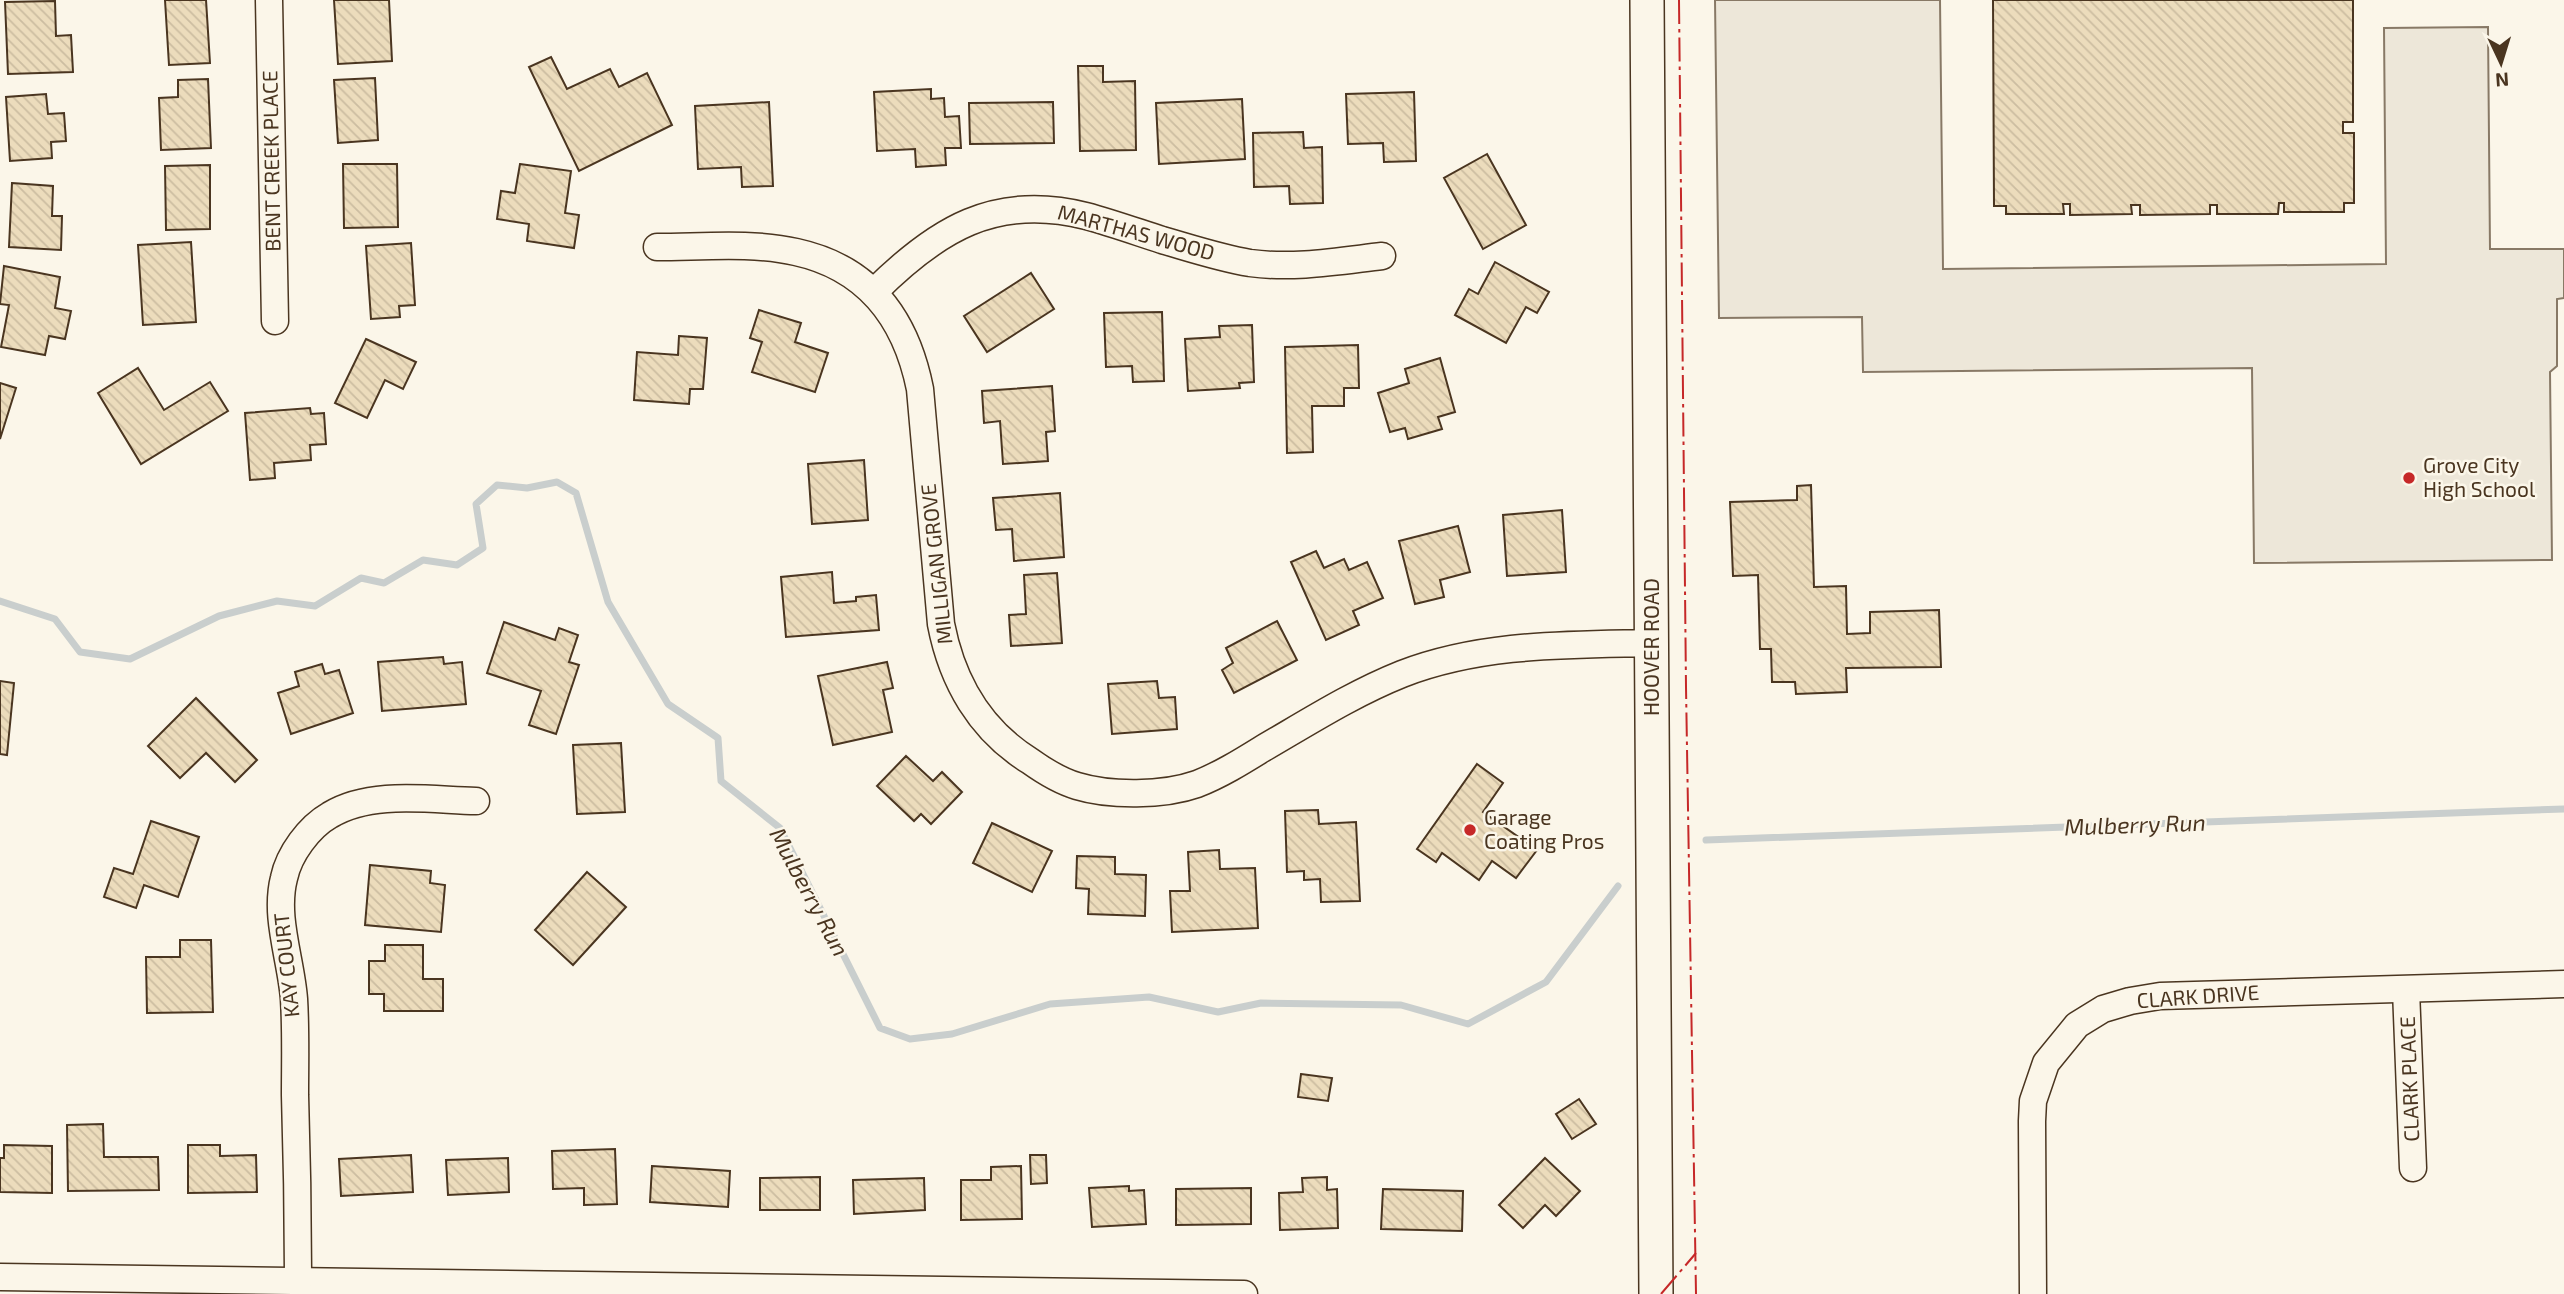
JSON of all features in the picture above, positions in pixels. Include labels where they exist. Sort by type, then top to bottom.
[{"type":"main road","name":"HOOVER ROAD","points":[[1647,0],[1656,1294]]},
{"type":"street","name":"BENT CREEK PLACE","points":[[269,0],[275,321]]},
{"type":"street","name":"MARTHAS WOOD","points":[[874,292],[906,260],[957,226],[989,214],[1025,209],[1085,216],[1250,263],[1298,265],[1382,257]]},
{"type":"street","name":"MILLIGAN GROVE","points":[[657,247],[762,248],[794,251],[822,258],[874,292],[893,314],[915,364],[920,389],[941,624],[946,653],[957,681],[976,713],[997,737],[1049,774],[1077,786],[1142,793],[1169,791],[1196,784],[1234,766],[1348,699],[1402,674],[1471,654],[1539,646],[1652,643]]},
{"type":"street","name":"KAY COURT","points":[[298,1281],[293,998],[280,906],[284,876],[295,851],[313,828],[330,814],[370,801],[392,799],[476,802]]},
{"type":"street","name":"CLARK DRIVE","points":[[2033,1294],[2034,1101],[2046,1063],[2058,1045],[2077,1025],[2103,1009],[2130,1000],[2160,996],[2564,984]]},
{"type":"street","name":"CLARK PLACE","points":[[2406,990],[2413,1168]]},
{"type":"street","points":[[0,1277],[1244,1294]]},
{"type":"shaded area","points":[[1715,0],[1940,0],[1943,269],[2386,264],[2384,28],[2488,27],[2490,249],[2564,249],[2564,298],[2557,299],[2557,366],[2550,372],[2552,560],[2254,563],[2252,368],[1863,372],[1862,317],[1719,318]]},
{"type":"building","points":[[165,0],[206,0],[210,63],[169,65]]},
{"type":"building","points":[[334,0],[389,0],[392,61],[338,64]]},
{"type":"building","points":[[1993,0],[2353,0],[2353,122],[2343,122],[2343,133],[2354,133],[2354,203],[2344,203],[2344,212],[2284,212],[2284,203],[2279,203],[2278,214],[2217,214],[2217,205],[2210,205],[2210,214],[2140,215],[2140,205],[2131,205],[2132,214],[2070,215],[2070,204],[2063,204],[2064,214],[2006,214],[2006,206],[1994,206]]},
{"type":"building","points":[[55,1],[56,36],[71,35],[73,72],[8,74],[5,2]]},
{"type":"building","points":[[551,57],[567,89],[610,69],[619,87],[647,73],[672,125],[579,171],[529,67]]},
{"type":"building","points":[[1078,66],[1103,66],[1103,82],[1135,81],[1136,150],[1080,151]]},
{"type":"building","points":[[375,78],[378,140],[338,143],[334,80]]},
{"type":"building","points":[[208,79],[211,148],[161,150],[159,98],[178,97],[178,80]]},
{"type":"building","points":[[931,89],[931,99],[944,98],[945,117],[959,116],[961,148],[945,148],[946,165],[916,167],[915,149],[877,151],[874,92]]},
{"type":"building","points":[[1414,92],[1416,161],[1384,162],[1383,143],[1348,144],[1346,94]]},
{"type":"building","points":[[46,94],[48,114],[64,113],[66,141],[51,142],[52,158],[10,161],[6,97]]},
{"type":"building","points":[[1242,99],[1245,159],[1159,164],[1156,103]]},
{"type":"building","points":[[769,102],[773,186],[742,187],[741,167],[698,169],[695,106]]},
{"type":"building","points":[[1053,102],[1054,143],[970,144],[969,103]]},
{"type":"building","points":[[1303,132],[1304,148],[1322,147],[1323,203],[1290,204],[1289,186],[1254,187],[1253,133]]},
{"type":"building","points":[[1487,154],[1526,225],[1483,249],[1444,178]]},
{"type":"building","points":[[343,164],[397,164],[398,227],[344,228]]},
{"type":"building","points":[[520,164],[571,171],[565,213],[579,215],[574,248],[527,241],[529,224],[497,219],[501,191],[515,193]]},
{"type":"building","points":[[210,165],[210,229],[166,230],[165,166]]},
{"type":"building","points":[[12,183],[53,186],[52,216],[62,216],[61,250],[9,247]]},
{"type":"building","points":[[191,242],[196,322],[143,325],[138,245]]},
{"type":"building","points":[[411,243],[415,305],[399,306],[400,317],[371,319],[366,246]]},
{"type":"building","points":[[1495,262],[1549,292],[1537,313],[1526,307],[1506,343],[1455,315],[1469,289],[1478,294]]},
{"type":"building","points":[[4,266],[60,277],[55,308],[71,311],[65,339],[49,336],[45,355],[1,347],[9,305],[0,304]]},
{"type":"building","points":[[1031,273],[1054,309],[987,352],[964,316]]},
{"type":"building","points":[[759,310],[801,323],[795,342],[828,353],[815,392],[752,372],[762,342],[750,338]]},
{"type":"building","points":[[1162,312],[1164,381],[1133,382],[1132,366],[1106,367],[1104,313]]},
{"type":"building","points":[[1252,325],[1254,382],[1239,383],[1240,388],[1188,391],[1185,339],[1220,337],[1219,326]]},
{"type":"building","points":[[679,336],[707,338],[703,389],[690,389],[689,404],[634,400],[637,352],[678,355]]},
{"type":"building","points":[[366,339],[416,362],[403,389],[385,380],[367,418],[335,403]]},
{"type":"building","points":[[1358,345],[1359,388],[1344,388],[1344,406],[1312,406],[1313,452],[1287,453],[1285,347]]},
{"type":"building","points":[[1440,358],[1455,412],[1438,417],[1442,429],[1408,439],[1405,428],[1390,432],[1378,393],[1409,383],[1405,369]]},
{"type":"building","points":[[138,368],[164,410],[210,382],[228,411],[141,464],[98,393]]},
{"type":"building","points":[[0,383],[16,388],[0,439]]},
{"type":"building","points":[[1052,386],[1055,431],[1046,432],[1048,461],[1003,464],[1000,421],[984,423],[982,391]]},
{"type":"building","points":[[310,408],[311,414],[324,413],[326,444],[310,445],[311,460],[274,463],[275,478],[250,480],[245,413]]},
{"type":"building","points":[[864,460],[868,520],[812,524],[808,464]]},
{"type":"building","points":[[1811,485],[1814,587],[1846,586],[1847,634],[1870,633],[1870,612],[1939,610],[1941,667],[1846,668],[1847,692],[1796,694],[1795,682],[1772,682],[1771,649],[1760,649],[1758,575],[1733,576],[1730,502],[1797,500],[1797,486]]},
{"type":"building","points":[[1060,493],[1064,557],[1014,561],[1012,529],[996,530],[993,498]]},
{"type":"building","points":[[1562,510],[1566,572],[1507,576],[1503,515]]},
{"type":"building","points":[[1458,526],[1470,572],[1440,580],[1444,597],[1415,604],[1399,541]]},
{"type":"building","points":[[1316,551],[1324,568],[1344,559],[1349,570],[1367,562],[1383,598],[1353,611],[1359,625],[1326,640],[1291,562]]},
{"type":"building","points":[[832,572],[834,603],[856,601],[856,597],[876,595],[879,630],[786,637],[781,577]]},
{"type":"building","points":[[1057,573],[1062,643],[1011,646],[1009,615],[1026,614],[1024,575]]},
{"type":"building","points":[[1277,621],[1297,660],[1234,693],[1222,670],[1233,663],[1226,648]]},
{"type":"building","points":[[504,622],[555,640],[559,628],[578,635],[569,662],[579,665],[556,734],[529,725],[541,691],[487,673]]},
{"type":"building","points":[[443,657],[444,664],[462,662],[466,704],[382,711],[378,662]]},
{"type":"building","points":[[887,662],[893,688],[883,690],[892,732],[833,745],[818,676]]},
{"type":"building","points":[[322,664],[325,674],[339,670],[353,713],[291,734],[278,693],[299,686],[295,672]]},
{"type":"building","points":[[0,681],[14,683],[7,755],[0,754]]},
{"type":"building","points":[[1157,681],[1159,698],[1175,697],[1177,729],[1112,734],[1108,684]]},
{"type":"building","points":[[196,698],[257,760],[235,782],[206,753],[180,778],[148,746]]},
{"type":"building","points":[[621,743],[625,812],[577,814],[573,745]]},
{"type":"building","points":[[906,756],[933,781],[942,772],[962,792],[931,824],[921,814],[914,821],[877,786]]},
{"type":"building","name":"Garage Coating Pros","points":[[1477,764],[1503,783],[1483,812],[1537,850],[1516,878],[1492,861],[1479,880],[1442,853],[1436,862],[1417,849]]},
{"type":"building","points":[[1318,810],[1319,824],[1356,822],[1360,901],[1321,902],[1320,879],[1304,880],[1304,871],[1287,872],[1285,811]]},
{"type":"building","points":[[151,821],[199,837],[178,897],[144,885],[136,908],[104,897],[114,868],[133,874]]},
{"type":"building","points":[[992,823],[1052,851],[1032,892],[973,863]]},
{"type":"building","points":[[1219,850],[1220,869],[1255,868],[1258,928],[1172,932],[1170,891],[1190,891],[1188,852]]},
{"type":"building","points":[[1077,856],[1115,857],[1115,874],[1146,875],[1145,916],[1088,914],[1089,889],[1076,888]]},
{"type":"building","points":[[370,865],[431,871],[430,883],[445,885],[441,932],[365,925]]},
{"type":"building","points":[[587,872],[626,907],[573,965],[535,930]]},
{"type":"building","points":[[180,940],[211,940],[213,1012],[147,1013],[146,957],[180,957]]},
{"type":"building","points":[[385,945],[423,945],[423,979],[443,979],[443,1011],[384,1011],[384,994],[369,994],[369,961],[385,961]]},
{"type":"building","points":[[1301,1074],[1332,1078],[1328,1101],[1298,1097]]},
{"type":"building","points":[[1579,1099],[1596,1124],[1572,1139],[1556,1114]]},
{"type":"building","points":[[103,1124],[104,1157],[158,1157],[159,1190],[68,1191],[67,1125]]},
{"type":"building","points":[[4,1145],[52,1146],[52,1193],[0,1192],[0,1158],[4,1158]]},
{"type":"building","points":[[188,1145],[220,1145],[220,1156],[256,1155],[257,1192],[188,1193]]},
{"type":"building","points":[[615,1149],[617,1204],[584,1205],[584,1188],[553,1189],[552,1151]]},
{"type":"building","points":[[411,1155],[413,1192],[341,1196],[339,1159]]},
{"type":"building","points":[[1030,1155],[1046,1155],[1047,1183],[1031,1184]]},
{"type":"building","points":[[508,1158],[509,1192],[448,1195],[446,1160]]},
{"type":"building","points":[[1545,1158],[1580,1191],[1556,1216],[1545,1205],[1523,1228],[1499,1205]]},
{"type":"building","points":[[652,1166],[730,1171],[728,1207],[650,1202]]},
{"type":"building","points":[[1021,1166],[1022,1219],[961,1220],[961,1180],[991,1180],[991,1167]]},
{"type":"building","points":[[820,1177],[820,1210],[760,1210],[760,1178]]},
{"type":"building","points":[[1327,1177],[1327,1190],[1337,1189],[1338,1228],[1280,1230],[1279,1193],[1303,1192],[1302,1178]]},
{"type":"building","points":[[924,1178],[925,1210],[854,1214],[853,1180]]},
{"type":"building","points":[[1129,1186],[1129,1191],[1144,1190],[1146,1224],[1092,1227],[1089,1188]]},
{"type":"building","points":[[1251,1188],[1251,1224],[1176,1225],[1176,1189]]},
{"type":"building","points":[[1383,1189],[1463,1191],[1462,1231],[1381,1229]]},
{"type":"waterway","name":"Mulberry Run","points":[[0,601],[55,619],[80,652],[130,659],[219,616],[277,601],[315,606],[361,578],[384,583],[423,560],[457,565],[483,548],[476,504],[497,485],[527,488],[557,482],[576,493],[608,602],[668,704],[718,738],[721,781],[780,828],[880,1028],[910,1039],[952,1034],[1050,1004],[1149,997],[1218,1012],[1261,1003],[1401,1005],[1468,1024],[1546,982],[1618,886]]},
{"type":"waterway","name":"Mulberry Run","points":[[1706,840],[2564,809]]},
{"type":"power","points":[[1679,0],[1696,1294]]},
{"type":"power","points":[[1661,1294],[1696,1253]]},
{"type":"place","name":"Grove City High School","points":[[2409,478]]},
{"type":"place","name":"Garage Coating Pros","points":[[1470,830]]}]
